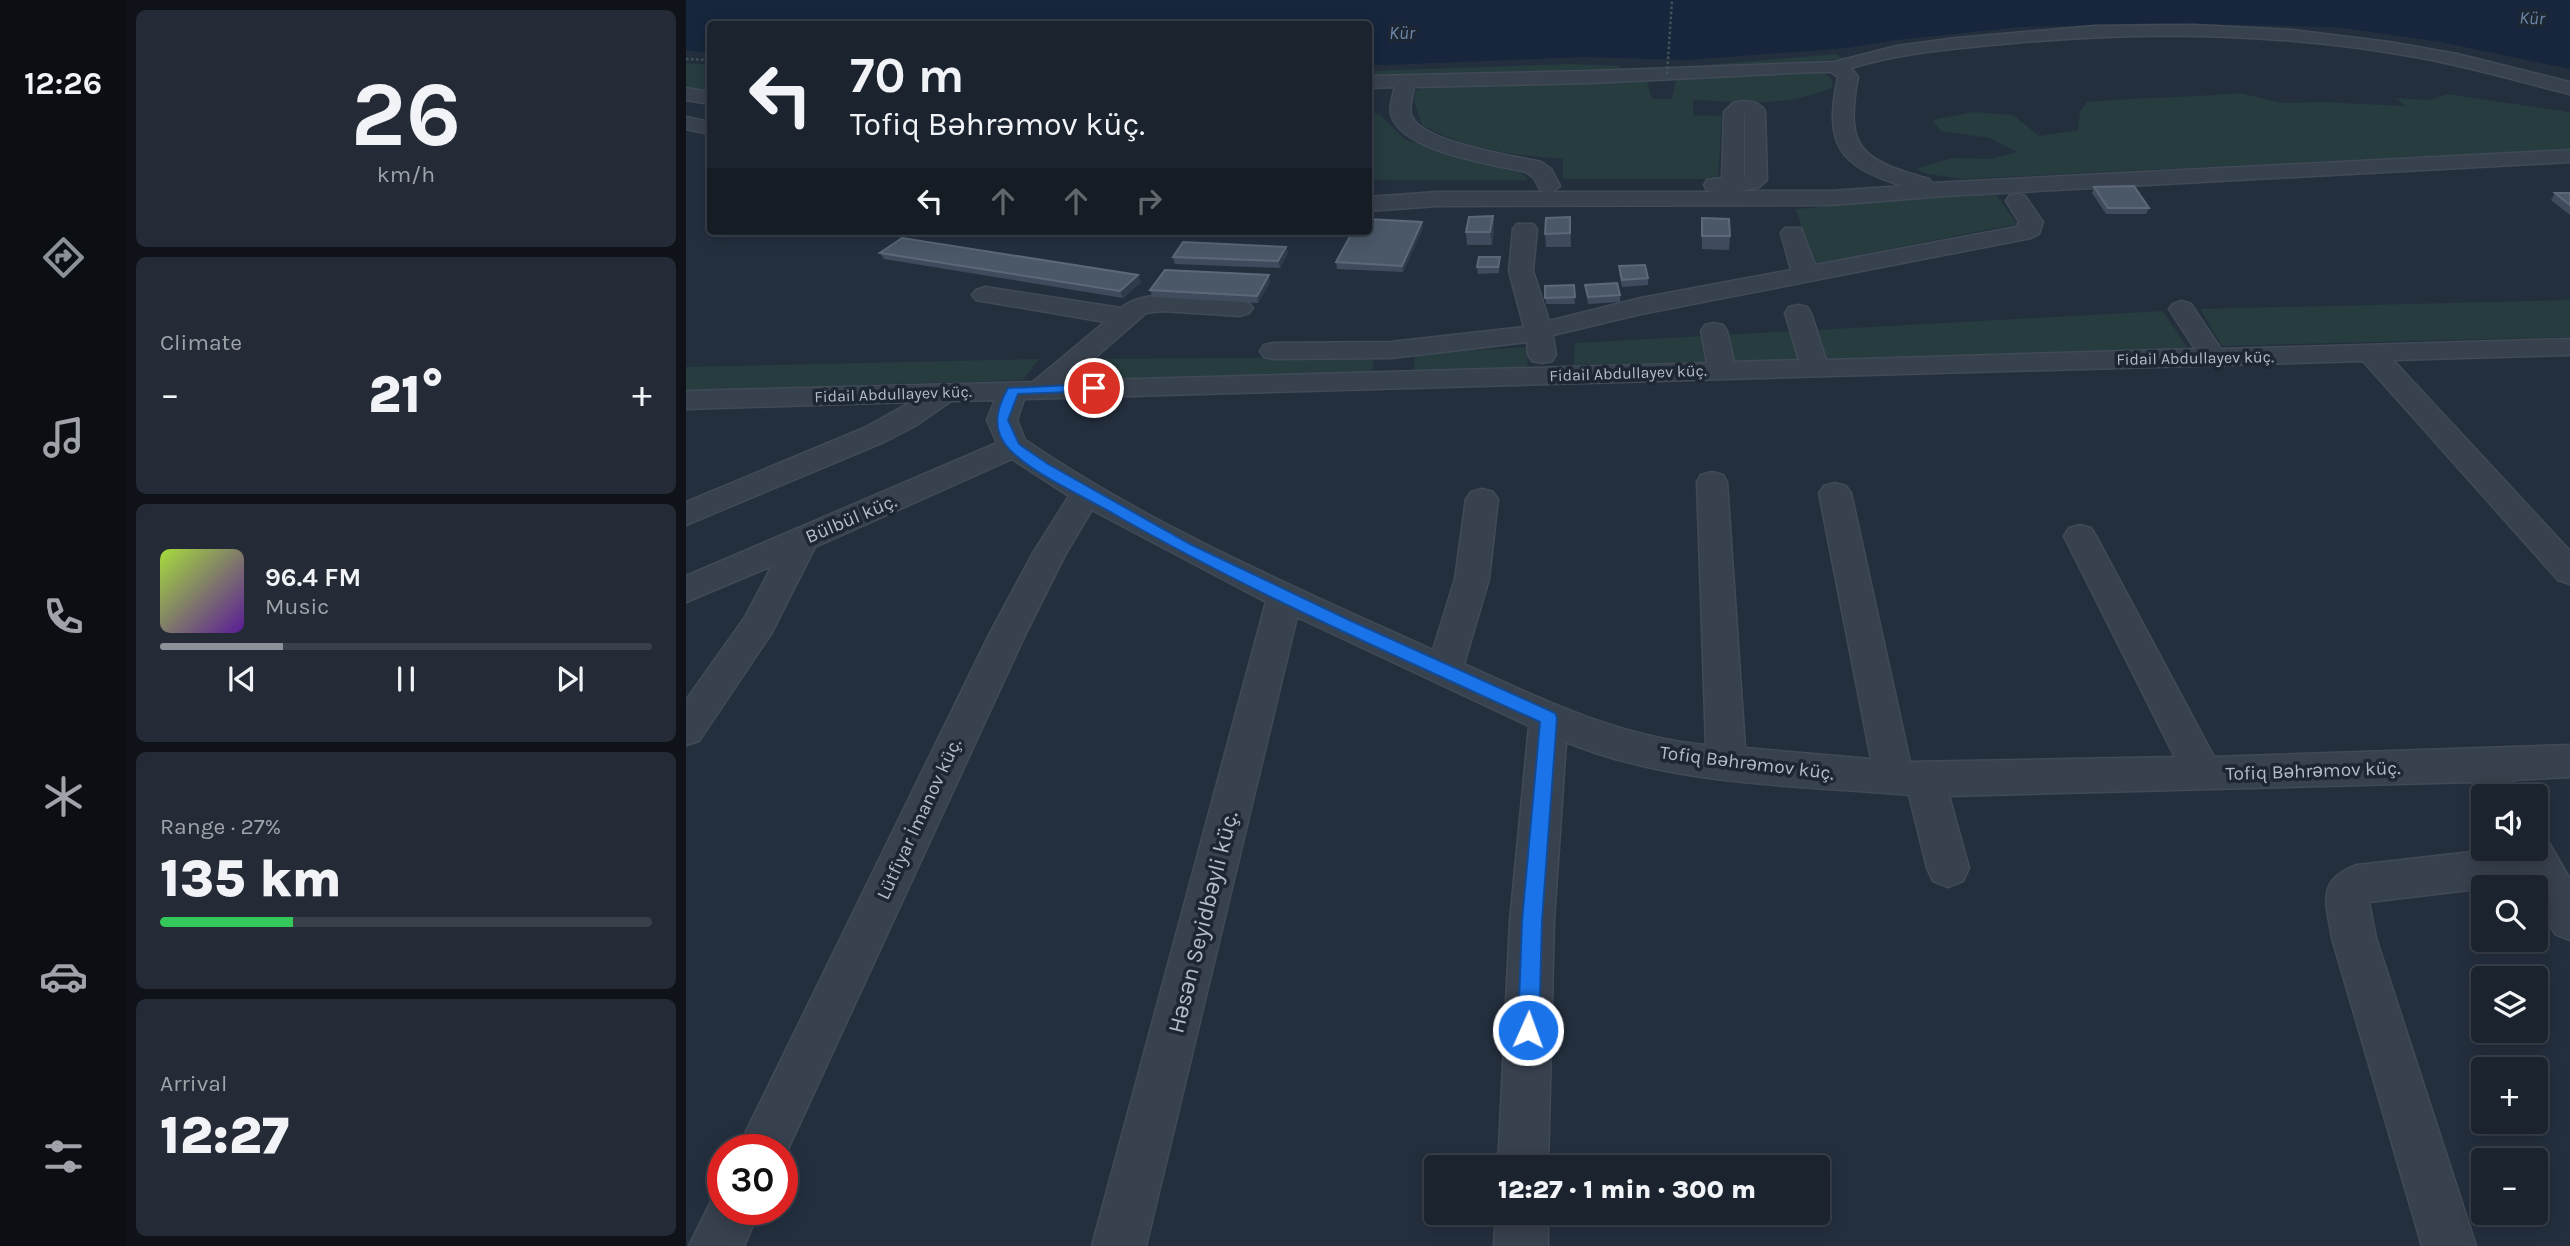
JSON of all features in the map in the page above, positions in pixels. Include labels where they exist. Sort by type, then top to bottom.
[{"type":"street","points":[[1372,82],[1836,67],[1878,53],[1901,49],[2040,34],[2191,31],[2341,40],[2390,47],[2570,88]]},
{"type":"street","points":[[1836,67],[1848,77],[1841,106],[1841,124],[1851,152],[1866,165],[1887,174],[1945,189]]},
{"type":"street","points":[[1663,95],[1667,74]]},
{"type":"street","points":[[1401,115],[1406,81]]},
{"type":"street","points":[[686,94],[707,98]]},
{"type":"street","points":[[1379,108],[1401,115],[1407,124],[1442,145],[1533,167],[1543,174],[1549,186]]},
{"type":"street","points":[[686,123],[707,127]]},
{"type":"street","points":[[1372,204],[1437,200],[1781,200],[2570,156]]},
{"type":"street","points":[[1372,187],[1733,185]]},
{"type":"street","points":[[1275,351],[1391,350],[1479,342],[1539,332],[1641,306],[2023,233],[2031,229],[2031,222],[2017,201]]},
{"type":"street","points":[[1524,229],[1521,271],[1539,332],[1544,375]]},
{"type":"street","points":[[1793,233],[1805,274]]},
{"type":"street","points":[[985,295],[1126,317]]},
{"type":"street","points":[[1014,447],[1002,420],[1026,390],[1138,307],[1152,303],[1240,309]]},
{"type":"street","points":[[2182,309],[2213,357]]},
{"type":"street","points":[[1798,313],[1815,368]]},
{"type":"street","points":[[1714,331],[1722,370]]},
{"type":"street","name":"Fidail Abdullayev küç.","points":[[686,400],[2570,347]]},
{"type":"street","points":[[1391,350],[1392,379]]},
{"type":"street","points":[[2371,353],[2570,572]]},
{"type":"street","points":[[686,514],[874,435],[905,420],[942,394]]},
{"type":"street","name":"Tofiq Bəhrəmov küç.","points":[[1014,447],[1087,493],[1185,547],[1286,597],[1549,718],[1595,737],[1674,758],[1910,779],[2203,774],[2492,780],[2570,761]]},
{"type":"street","name":"Bülbül küç.","points":[[686,590],[1014,447]]},
{"type":"street","points":[[1712,482],[1726,763]]},
{"type":"street","points":[[686,486],[737,493]]},
{"type":"street","name":"Lütfiyar İmanov küç.","points":[[770,1134],[1007,635],[1049,553],[1087,493]]},
{"type":"street","points":[[1835,493],[1910,779],[1948,869]]},
{"type":"street","points":[[1444,671],[1472,579],[1482,499]]},
{"type":"street","points":[[2080,536],[2203,774]]},
{"type":"street","points":[[686,730],[759,625],[802,540]]},
{"type":"street","name":"Həsən Seyidbəyli küç.","points":[[1119,1246],[1286,597]]},
{"type":"street","points":[[1523,1155],[1532,921],[1549,718]]},
{"type":"street","points":[[2448,1246],[2354,938],[2346,895],[2357,884],[2502,861]]},
{"type":"street","points":[[2537,861],[2570,920]]},
{"type":"street","points":[[716,1246],[726,1225]]},
{"type":"street","points":[[1521,1246],[1522,1225]]},
{"type":"path","points":[[1667,74],[1672,0]]},
{"type":"path","points":[[686,59],[707,60]]},
{"type":"green space","points":[[1836,54],[1844,59],[1683,71],[1683,67]]},
{"type":"green space","points":[[686,63],[707,65],[707,92],[686,89]]},
{"type":"green space","points":[[1570,64],[1620,66],[1623,71],[1372,77],[1372,71]]},
{"type":"green space","points":[[1817,71],[1828,76],[1833,87],[1816,94],[1782,101],[1693,100],[1693,115],[1722,116],[1718,179],[1563,179],[1563,159],[1508,153],[1456,140],[1422,125],[1414,101],[1416,91],[1429,85],[1647,81],[1652,99],[1672,99],[1676,79]]},
{"type":"green space","points":[[2240,93],[2282,103],[2406,106],[2395,98],[2430,100],[2447,94],[2563,111],[2570,113],[2570,149],[1963,179],[1927,174],[1916,169],[1952,158],[1990,159],[2017,152],[1990,138],[1941,131],[1932,120],[1973,112],[2013,115],[2039,136],[2078,130],[2080,112],[2087,102]]},
{"type":"green space","points":[[1372,112],[1380,115],[1406,140],[1520,171],[1528,180],[1372,180]]},
{"type":"green space","points":[[1994,192],[2017,224],[1813,264],[1796,209]]},
{"type":"green space","points":[[2570,300],[2570,337],[2222,346],[2200,309]]},
{"type":"green space","points":[[2163,311],[2188,349],[1574,365],[1575,343]]},
{"type":"green space","points":[[1526,347],[1528,368],[1414,372],[1415,354]]},
{"type":"green space","points":[[1374,357],[1372,374],[1072,381],[1083,359]]},
{"type":"green space","points":[[1039,359],[1023,380],[686,390],[686,367]]},
{"type":"water","name":"Kür","points":[[686,0],[2570,0],[2570,69],[2441,42],[2336,27],[2157,23],[2021,27],[1847,48],[1686,60],[1584,57],[1385,65],[1372,64],[1372,21],[707,21],[707,53],[686,50]]},
{"type":"building","points":[[2134,186],[2149,208],[2108,208],[2094,187]]},
{"type":"building","points":[[2555,193],[2570,193],[2570,205]]},
{"type":"building","points":[[1493,216],[1490,232],[1466,232],[1469,217]]},
{"type":"building","points":[[1570,217],[1570,233],[1545,234],[1546,218]]},
{"type":"building","points":[[1702,218],[1729,219],[1730,236],[1702,236]]},
{"type":"building","points":[[1372,219],[1422,222],[1402,266],[1336,262],[1351,235],[1372,235]]},
{"type":"building","points":[[902,238],[1138,275],[1120,291],[880,253]]},
{"type":"building","points":[[1183,242],[1286,247],[1278,261],[1173,257]]},
{"type":"building","points":[[1479,257],[1500,257],[1498,267],[1477,267]]},
{"type":"building","points":[[1645,265],[1648,278],[1622,280],[1619,266]]},
{"type":"building","points":[[1165,270],[1269,275],[1257,296],[1150,290]]},
{"type":"building","points":[[1617,283],[1620,295],[1588,297],[1585,285]]},
{"type":"building","points":[[1574,285],[1575,297],[1545,298],[1545,286]]},
{"type":"route","points":[[1094,388],[1013,390],[1002,420],[1014,447],[1087,493],[1185,547],[1343,624],[1549,718],[1532,921],[1528,1030]]}]
